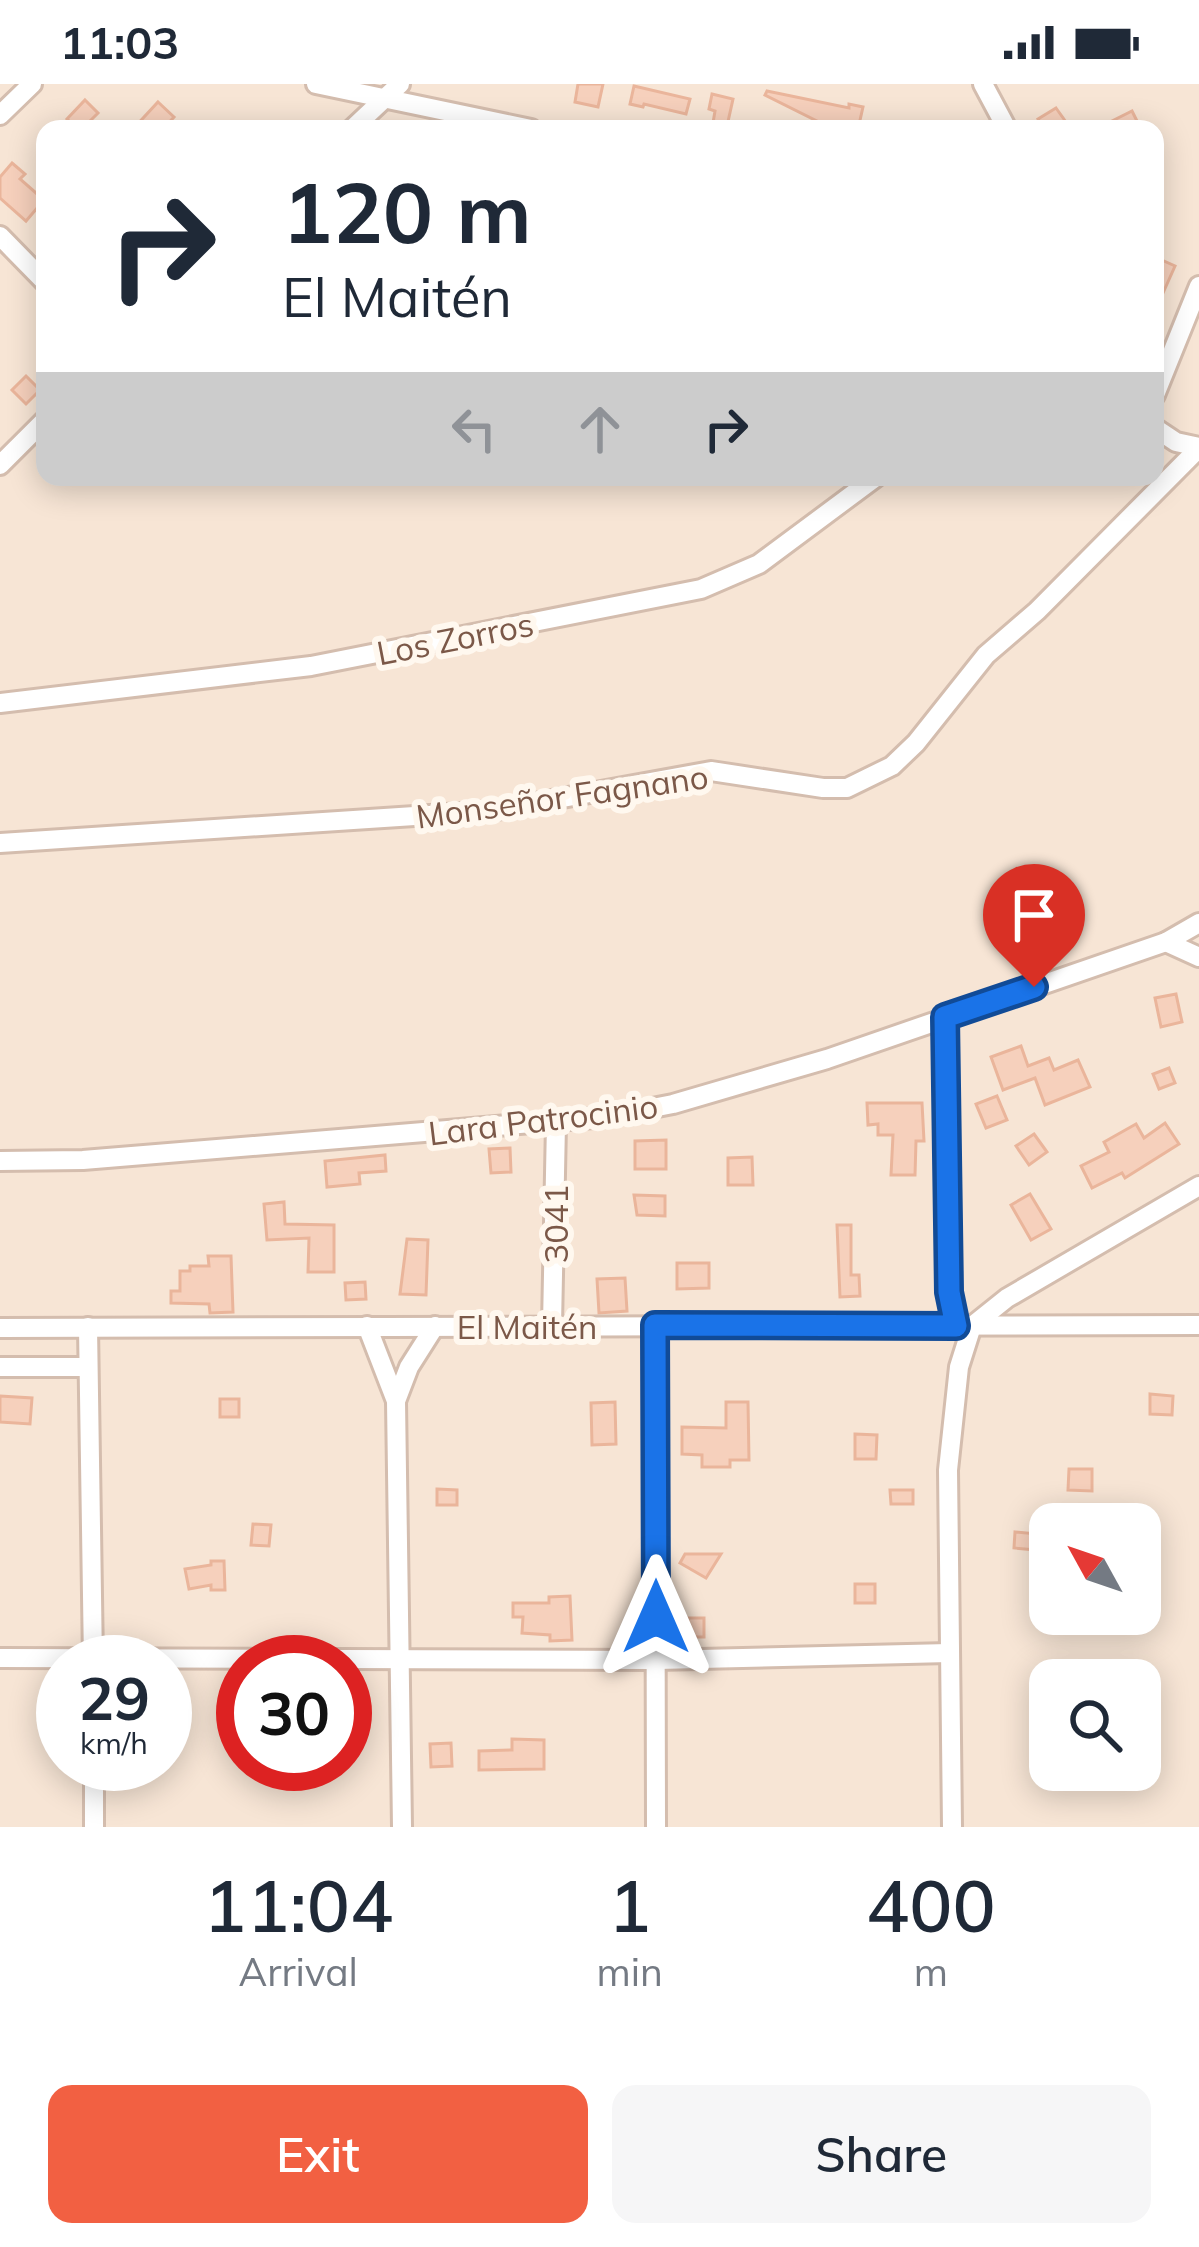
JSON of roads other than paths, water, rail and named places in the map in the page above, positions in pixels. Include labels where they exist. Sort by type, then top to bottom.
[{"type":"street","points":[[0,116],[32,84]]},
{"type":"street","points":[[316,84],[394,90],[434,111],[483,120]]},
{"type":"street","points":[[982,84],[1002,120]]},
{"type":"street","points":[[362,120],[394,90]]},
{"type":"street","points":[[0,236],[36,273]]},
{"type":"street","points":[[1164,372],[1199,286]]},
{"type":"street","points":[[0,465],[36,429]]},
{"type":"street","points":[[1164,434],[1199,447]]},
{"type":"street","name":"Monseñor Fagnano","points":[[1164,482],[1199,447]]},
{"type":"street","name":"Los Zorros","points":[[0,703],[311,666],[701,590],[759,564],[864,486]]},
{"type":"street","name":"Monseñor Fagnano","points":[[0,843],[491,812],[711,771],[847,788],[868,780],[904,754],[986,655],[1037,611],[1160,486]]},
{"type":"street","name":"Lara Patrocinio","points":[[0,1162],[83,1160],[556,1123],[673,1104],[827,1059],[1166,942],[1199,923]]},
{"type":"street","points":[[1166,942],[1199,957]]},
{"type":"street","points":[[945,1017],[949,1292],[964,1326],[948,1470],[952,1827]]},
{"type":"street","name":"3041","points":[[552,1325],[556,1123]]},
{"type":"street","points":[[964,1326],[1199,1186]]},
{"type":"street","points":[[655,1325],[656,1827]]},
{"type":"street","name":"El Maitén","points":[[0,1328],[1199,1325]]},
{"type":"street","points":[[367,1326],[396,1401],[402,1827]]},
{"type":"street","points":[[396,1401],[409,1367],[435,1326]]},
{"type":"street","points":[[88,1327],[92,1635]]},
{"type":"street","points":[[0,1367],[88,1367]]},
{"type":"street","points":[[192,1660],[657,1660],[949,1653]]},
{"type":"street","points":[[0,1658],[36,1659]]},
{"type":"street","points":[[94,1791],[94,1827]]}]
